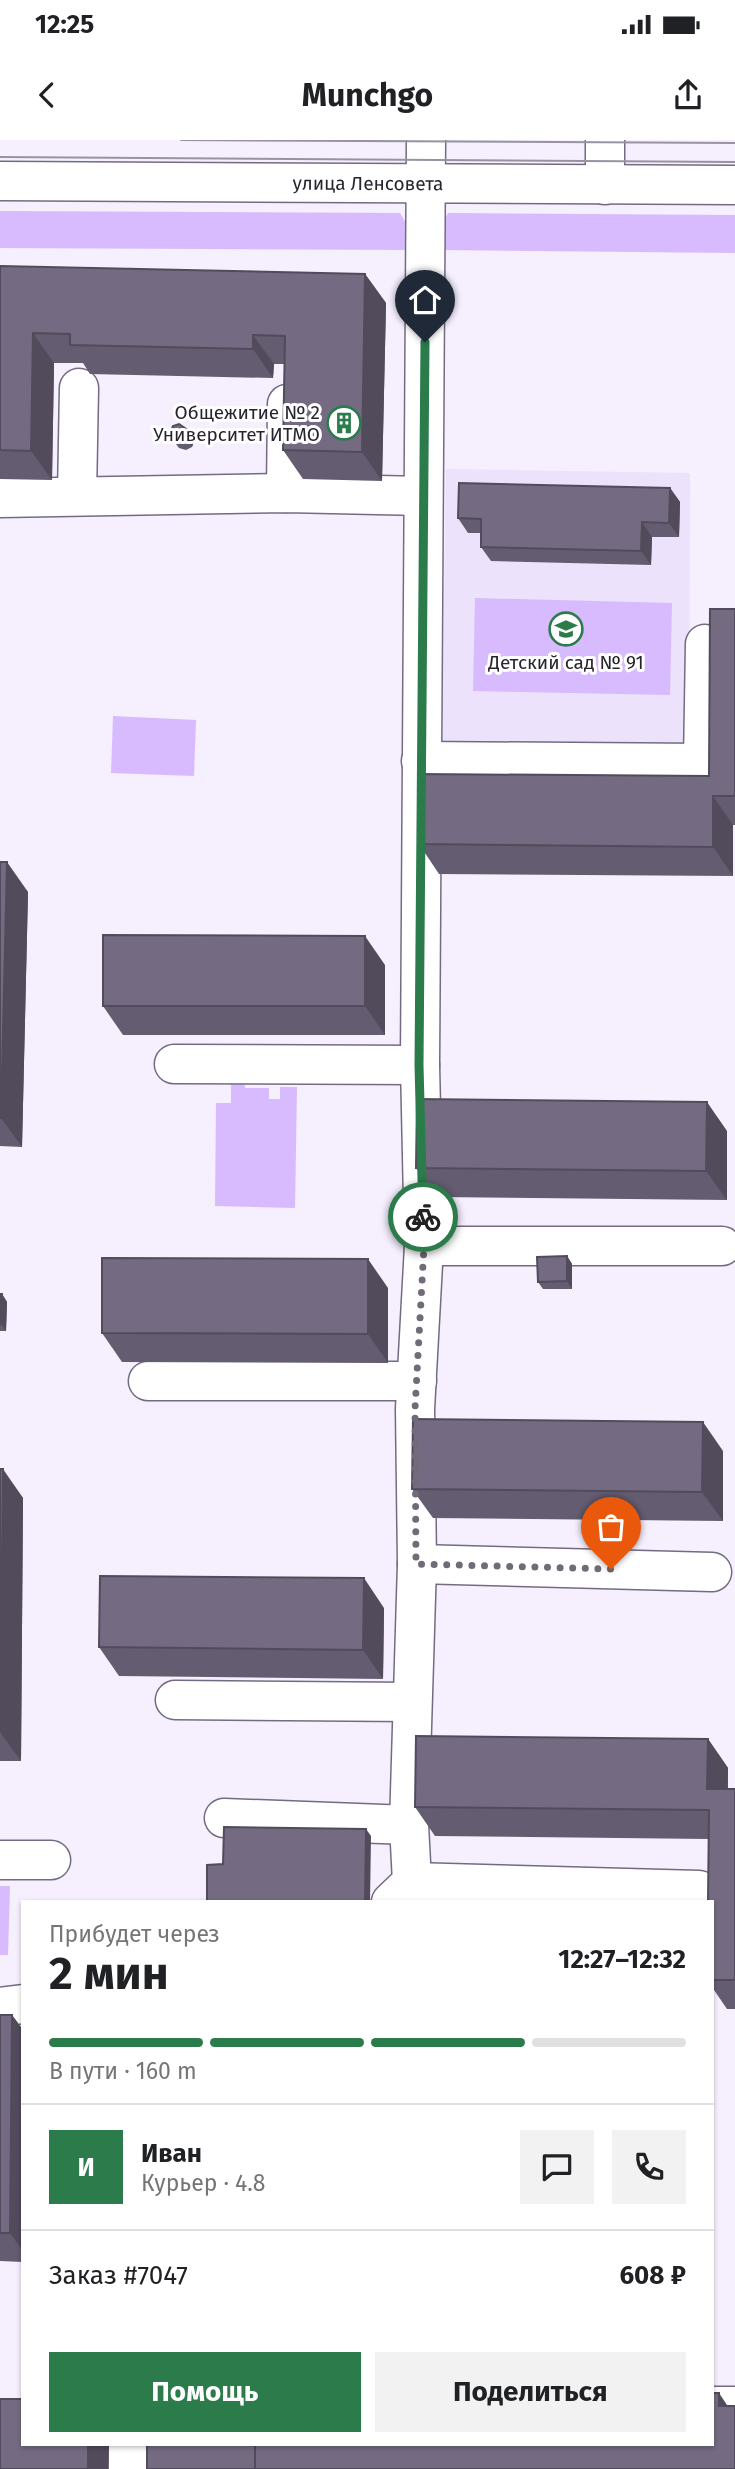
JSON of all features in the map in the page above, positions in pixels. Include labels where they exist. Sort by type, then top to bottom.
[{"type":"street","points":[[426,140],[419,1065],[424,1246],[417,1381],[416,1564],[409,1825],[401,1892],[699,1890],[699,1900]]},
{"type":"street","points":[[605,140],[605,185]]},
{"type":"street","name":"улица Ленсовета","points":[[0,181],[735,185]]},
{"type":"street","points":[[286,492],[287,382]]},
{"type":"street","points":[[77,495],[79,388]]},
{"type":"street","points":[[0,498],[286,492],[423,496]]},
{"type":"street","points":[[421,761],[704,763],[705,644]]},
{"type":"street","points":[[174,1064],[419,1065]]},
{"type":"street","points":[[424,1246],[722,1246]]},
{"type":"street","points":[[148,1381],[417,1381]]},
{"type":"street","points":[[416,1564],[712,1572]]},
{"type":"street","points":[[175,1700],[412,1702]]},
{"type":"street","points":[[224,1818],[409,1825]]},
{"type":"street","points":[[0,1860],[51,1860]]},
{"type":"street","points":[[0,2007],[21,2004]]},
{"type":"street","points":[[714,2406],[735,2406]]},
{"type":"street","points":[[128,2446],[128,2469]]},
{"type":"shaded area","points":[[0,211],[400,213],[407,225],[407,250],[0,248]]},
{"type":"shaded area","points":[[448,213],[735,215],[735,253],[441,250],[441,226]]},
{"type":"shaded area","name":"Детский сад № 91","points":[[446,469],[690,473],[689,745],[442,744]]},
{"type":"shaded area","points":[[475,598],[672,603],[670,695],[473,691]]},
{"type":"shaded area","points":[[113,716],[196,720],[194,776],[111,773]]},
{"type":"shaded area","points":[[231,1079],[244,1079],[245,1088],[269,1088],[269,1099],[280,1099],[280,1087],[297,1087],[295,1208],[215,1206],[216,1103],[231,1103]]},
{"type":"shaded area","points":[[0,1886],[10,1886],[8,1955],[0,1955]]},
{"type":"building","name":"Общежитие № 2 Университет ИТМО","points":[[0,266],[365,274],[362,452],[283,450],[285,336],[253,335],[253,349],[70,345],[70,334],[33,333],[31,451],[0,450]]},
{"type":"building","points":[[179,424],[189,431],[187,439],[181,442],[173,440],[171,431],[173,426]]},
{"type":"building","points":[[459,483],[670,488],[669,523],[642,522],[641,551],[481,547],[481,519],[458,518]]},
{"type":"building","points":[[710,609],[735,609],[735,796],[713,796],[713,847],[419,844],[419,774],[709,776]]},
{"type":"building","points":[[0,862],[7,862],[1,1118],[0,1118]]},
{"type":"building","points":[[103,935],[365,936],[365,1006],[103,1006]]},
{"type":"building","points":[[417,1099],[707,1102],[706,1171],[416,1168]]},
{"type":"building","points":[[567,1256],[567,1281],[538,1282],[537,1257]]},
{"type":"building","points":[[102,1258],[368,1259],[368,1334],[102,1333]]},
{"type":"building","points":[[2,1294],[1,1324],[0,1324]]},
{"type":"building","points":[[413,1419],[703,1422],[702,1492],[412,1489]]},
{"type":"building","points":[[0,1469],[3,1469],[0,1732]]},
{"type":"building","points":[[100,1576],[364,1578],[363,1650],[99,1647]]},
{"type":"building","points":[[416,1736],[708,1739],[707,1789],[735,1789],[735,1980],[714,1980],[714,1900],[708,1900],[709,1810],[415,1807]]},
{"type":"building","points":[[224,1827],[366,1829],[365,1900],[207,1900],[207,1865],[223,1864]]},
{"type":"building","points":[[0,2015],[12,2015],[10,2233],[0,2233]]},
{"type":"building","points":[[714,2393],[719,2393],[719,2406],[735,2406],[735,2469],[255,2469],[255,2446],[714,2446]]},
{"type":"building","points":[[0,2399],[21,2399],[21,2446],[88,2446],[88,2469],[0,2469]]},
{"type":"building","points":[[147,2446],[255,2446],[255,2469],[147,2469]]},
{"type":"tram line","points":[[181,140],[735,143]]},
{"type":"tram line","points":[[0,157],[735,162]]},
{"type":"way so far","points":[[423,1217],[424,1246],[415,1409],[416,1564],[611,1569]]},
{"type":"place","name":"Общежитие № 2 Университет ИТМО","points":[[344,423]]},
{"type":"place","name":"Детский сад № 91","points":[[566,629]]},
{"type":"route","points":[[423,1217],[419,1065],[425,342]]}]
